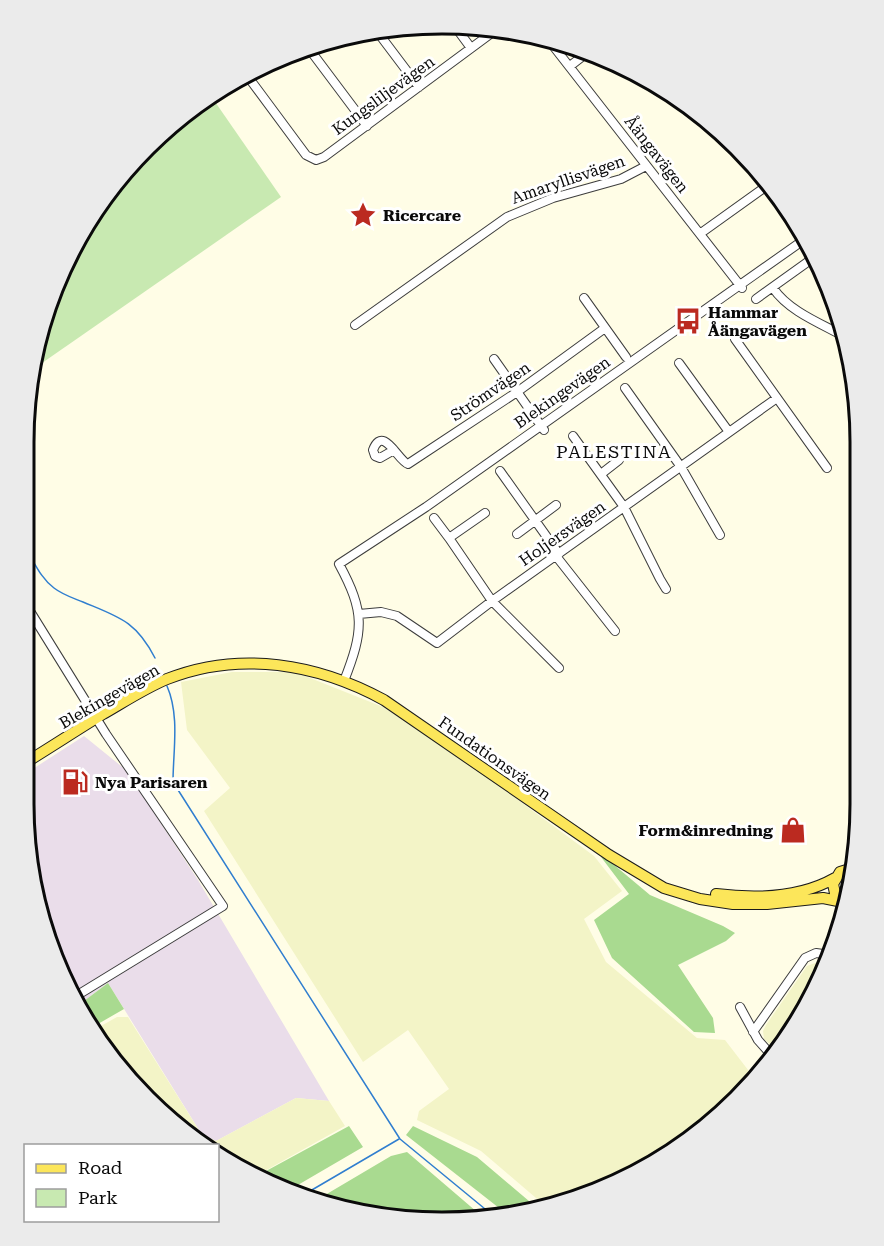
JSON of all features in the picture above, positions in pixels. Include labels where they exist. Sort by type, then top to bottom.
[{"type":"main road","name":"Blekingevägen","points":[[34,757],[138,693],[168,678],[217,665],[276,664],[307,669],[344,681]]},
{"type":"main road","name":"Fundationsvägen","points":[[344,681],[396,708],[626,866],[664,888],[716,901],[767,904],[823,898],[838,902]]},
{"type":"main road","name":"Fundationsvägen","points":[[626,866],[686,889],[726,896],[792,893],[819,887],[844,870]]},
{"type":"main road","points":[[835,878],[833,891],[839,898]]},
{"type":"street","points":[[461,35],[471,48]]},
{"type":"street","name":"Kungsliljevägen","points":[[252,82],[306,155],[316,160],[324,157],[367,126],[486,37]]},
{"type":"street","points":[[383,39],[419,87]]},
{"type":"street","name":"Åängavägen","points":[[558,51],[741,287]]},
{"type":"street","points":[[315,55],[367,126]]},
{"type":"street","points":[[570,66],[580,59]]},
{"type":"street","name":"Amaryllisvägen","points":[[355,325],[507,217],[553,198],[621,179],[645,166]]},
{"type":"street","points":[[700,233],[761,190]]},
{"type":"street","name":"Blekingevägen","points":[[344,681],[359,636],[359,614],[354,594],[340,566],[429,511],[798,244]]},
{"type":"street","name":"Blekingevägen","points":[[741,287],[800,248]]},
{"type":"street","points":[[756,299],[807,263]]},
{"type":"street","points":[[773,288],[777,295],[808,317],[834,331]]},
{"type":"street","points":[[584,298],[626,357]]},
{"type":"street","name":"Strömvägen","points":[[394,450],[402,461],[408,464],[517,392],[605,328]]},
{"type":"street","points":[[735,339],[827,468]]},
{"type":"street","points":[[494,359],[543,428]]},
{"type":"street","points":[[680,363],[729,432]]},
{"type":"street","points":[[625,388],[681,467],[720,535]]},
{"type":"street","name":"Holjersvägen","points":[[359,614],[381,612],[397,616],[437,644],[492,601],[777,398]]},
{"type":"street","points":[[573,436],[624,507],[666,589]]},
{"type":"street","points":[[601,474],[620,460]]},
{"type":"street","points":[[500,471],[536,520],[557,555],[615,631]]},
{"type":"street","points":[[517,534],[556,505]]},
{"type":"street","points":[[449,538],[485,513]]},
{"type":"street","points":[[434,518],[492,601],[559,668]]},
{"type":"street","points":[[34,618],[97,718],[223,906],[81,993]]},
{"type":"street","points":[[753,1032],[805,958],[816,953],[821,954]]},
{"type":"street","points":[[740,1007],[766,1051]]},
{"type":"shaded area","points":[[84,736],[126,770],[198,880],[329,1101],[296,1098],[216,1141],[200,1131],[108,983],[85,1000],[66,960],[56,935],[42,883],[35,831],[34,768]]},
{"type":"green space","points":[[216,103],[281,197],[42,363],[56,311],[66,286],[89,238],[103,216],[136,173],[154,154],[173,136]]},
{"type":"green space","points":[[232,672],[295,672],[383,707],[457,755],[594,856],[622,891],[584,919],[606,962],[697,1038],[725,1040],[749,1071],[711,1110],[646,1157],[573,1190],[538,1200],[481,1151],[417,1120],[419,1111],[449,1089],[408,1030],[363,1062],[204,811],[230,788],[187,730],[181,682]]},
{"type":"green space","points":[[601,857],[607,859],[650,895],[735,933],[726,941],[678,965],[713,1018],[715,1033],[694,1032],[612,958],[594,920],[629,894]]},
{"type":"green space","points":[[817,962],[795,1008],[770,1045],[764,1039],[763,1031],[807,966]]},
{"type":"green space","points":[[108,983],[124,1009],[99,1023],[85,1000]]},
{"type":"green space","points":[[117,1017],[128,1017],[199,1131],[173,1110],[136,1073],[101,1026]]},
{"type":"green space","points":[[296,1098],[329,1101],[345,1126],[265,1171],[238,1157],[209,1138],[216,1141]]},
{"type":"green space","points":[[349,1126],[363,1147],[298,1185],[266,1171]]},
{"type":"green space","points":[[413,1126],[477,1157],[530,1202],[498,1207],[406,1135]]},
{"type":"green space","points":[[407,1152],[475,1210],[415,1211],[363,1204],[326,1195],[391,1156]]},
{"type":"waterway","points":[[34,562],[54,588],[117,617],[133,628],[155,658]]},
{"type":"waterway","points":[[167,686],[175,721],[173,782],[400,1139],[485,1209]]},
{"type":"waterway","points":[[312,1190],[399,1139]]},
{"type":"place","name":"Ricercare","points":[[363,215]]},
{"type":"place","name":"Hammar Åängavägen","points":[[688,321]]},
{"type":"place","name":"Nya Parisaren","points":[[75,782]]},
{"type":"place","name":"Form&inredning","points":[[793,830]]},
{"type":"district","name":"PALESTINA","points":[[614,452]]}]
